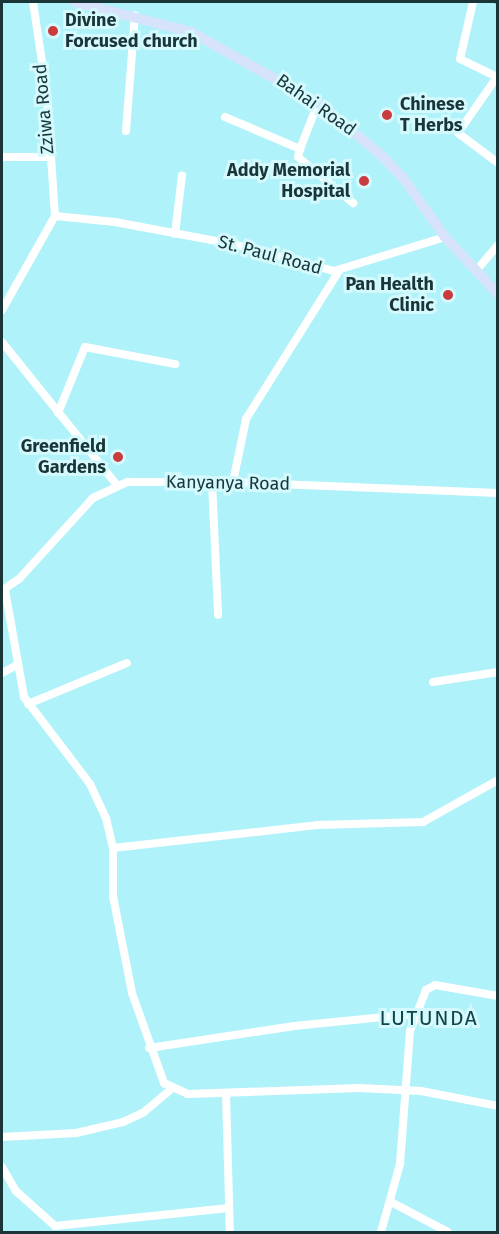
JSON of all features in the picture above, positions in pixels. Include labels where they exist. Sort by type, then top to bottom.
[{"type":"street","name":"Zziwa Road","points":[[33,2],[47,96],[48,157],[55,216]]},
{"type":"street","name":"Bahai Road","points":[[75,2],[98,4],[191,32],[318,103],[388,162],[445,237],[498,294]]},
{"type":"street","points":[[473,2],[460,59],[497,77],[458,133],[497,161]]},
{"type":"street","points":[[126,131],[135,15]]},
{"type":"street","points":[[318,103],[298,157],[353,203]]},
{"type":"street","points":[[225,117],[300,149]]},
{"type":"street","points":[[2,157],[48,157]]},
{"type":"street","points":[[175,234],[182,175]]},
{"type":"street","points":[[2,309],[55,216]]},
{"type":"street","name":"St. Paul Road","points":[[55,216],[116,222],[261,249],[322,271],[339,271],[445,237]]},
{"type":"street","points":[[476,271],[498,245]]},
{"type":"street","points":[[233,482],[246,419],[339,271]]},
{"type":"street","points":[[2,342],[117,485]]},
{"type":"street","points":[[58,413],[85,347],[176,364]]},
{"type":"street","name":"Kanyanya Road","points":[[3,590],[93,498],[117,485],[140,481],[212,481],[498,493]]},
{"type":"street","points":[[212,481],[218,615]]},
{"type":"street","points":[[3,590],[17,665],[28,704],[97,796],[113,848],[118,927],[132,993],[149,1048],[164,1083],[171,1089],[188,1094],[404,1090],[498,1106]]},
{"type":"street","points":[[28,704],[127,663]]},
{"type":"street","points":[[2,673],[17,665]]},
{"type":"street","points":[[433,682],[498,672]]},
{"type":"street","points":[[113,848],[317,825],[423,822],[498,780]]},
{"type":"street","points":[[381,1233],[391,1202],[403,1139],[404,1090],[415,1014],[429,986],[498,996]]},
{"type":"street","points":[[149,1048],[294,1026],[415,1014]]},
{"type":"street","points":[[2,1137],[76,1132],[123,1122],[144,1112],[171,1089]]},
{"type":"street","points":[[226,1093],[231,1233]]},
{"type":"street","points":[[2,1167],[16,1191],[55,1229],[229,1208]]},
{"type":"street","points":[[391,1202],[448,1233]]},
{"type":"place","name":"Divine Forcused church","points":[[53,31]]},
{"type":"place","name":"Chinese T Herbs","points":[[387,115]]},
{"type":"place","name":"Addy Memorial Hospital","points":[[364,181]]},
{"type":"place","name":"Pan Health Clinic","points":[[448,295]]},
{"type":"place","name":"Greenfield Gardens","points":[[118,457]]},
{"type":"district","name":"LUTUNDA","points":[[429,1018]]}]
